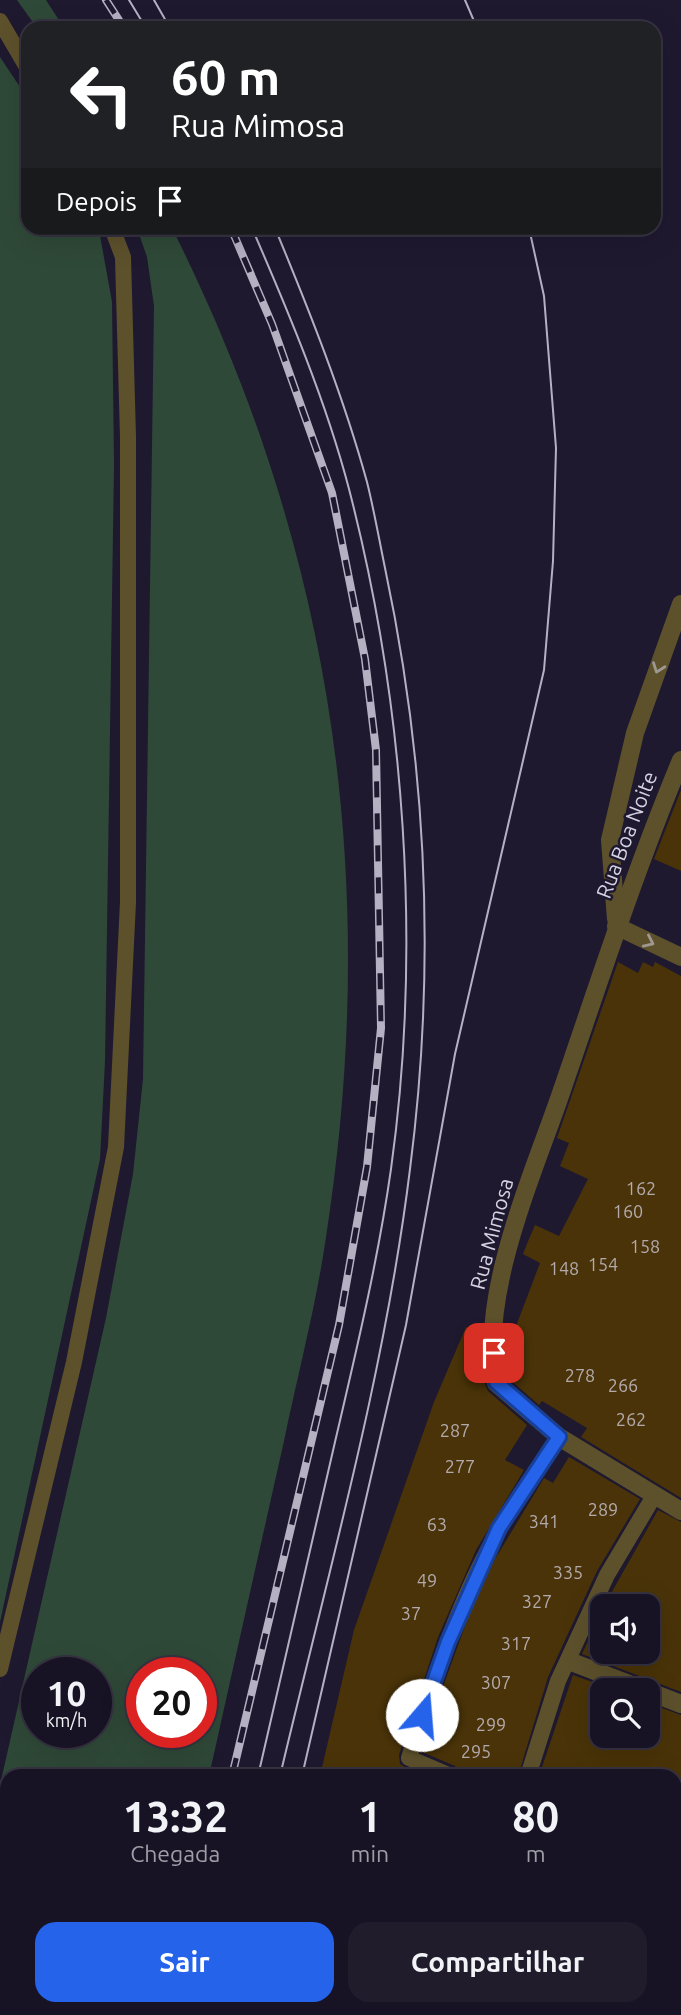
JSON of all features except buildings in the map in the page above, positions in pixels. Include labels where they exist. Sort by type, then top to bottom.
[{"type":"street","points":[[681,604],[635,733],[610,840],[616,926],[681,957]]},
{"type":"street","name":"Rua Boa Noite","points":[[616,926],[681,760]]},
{"type":"street","name":"Rua Mimosa","points":[[616,926],[524,1195],[497,1299],[494,1333],[496,1382],[559,1437],[681,1511]]},
{"type":"street","points":[[569,1661],[681,1704]]},
{"type":"lane","points":[[0,21],[21,57]]},
{"type":"lane","points":[[0,1669],[74,1362],[116,1147],[128,902],[128,437],[123,257],[115,235]]},
{"type":"lane","points":[[435,1769],[409,1758],[428,1693],[499,1528],[559,1437]]},
{"type":"lane","points":[[530,1769],[558,1681],[607,1574],[654,1496]]},
{"type":"green space","points":[[17,0],[46,0],[60,21],[32,21]]},
{"type":"green space","points":[[0,57],[21,88],[21,235],[100,235],[112,302],[114,465],[105,1061],[100,1159],[0,1622]]},
{"type":"green space","points":[[139,235],[175,235],[227,349],[272,472],[306,595],[330,720],[344,846],[348,975],[342,1105],[317,1288],[217,1740],[217,1657],[126,1657],[126,1748],[215,1748],[211,1769],[4,1769],[21,1692],[21,1748],[112,1748],[112,1657],[29,1657],[106,1318],[133,1174],[143,1079],[154,306],[147,257]]},
{"type":"tram line","points":[[129,0],[142,21]]},
{"type":"tram line","points":[[154,0],[166,21]]},
{"type":"tram line","points":[[465,0],[474,21]]},
{"type":"tram line","points":[[255,235],[318,390],[340,456],[368,571],[384,655],[395,741],[403,827],[406,913],[400,1085],[386,1203],[359,1340],[260,1769]]},
{"type":"tram line","points":[[278,235],[336,385],[358,449],[374,514],[399,642],[410,717],[423,867],[425,943],[418,1094],[410,1169],[386,1322],[353,1474],[282,1769]]},
{"type":"tram line","points":[[304,1769],[406,1325],[455,1054],[544,670],[553,561],[556,448],[544,296],[531,235]]},
{"type":"railway","points":[[106,0],[120,21]]},
{"type":"railway","points":[[234,235],[272,324],[332,493],[365,659],[376,750],[381,1028],[367,1167],[339,1325],[234,1769]]},
{"type":"route","points":[[422,1715],[448,1642],[499,1528],[559,1437],[496,1382],[494,1353]]}]
